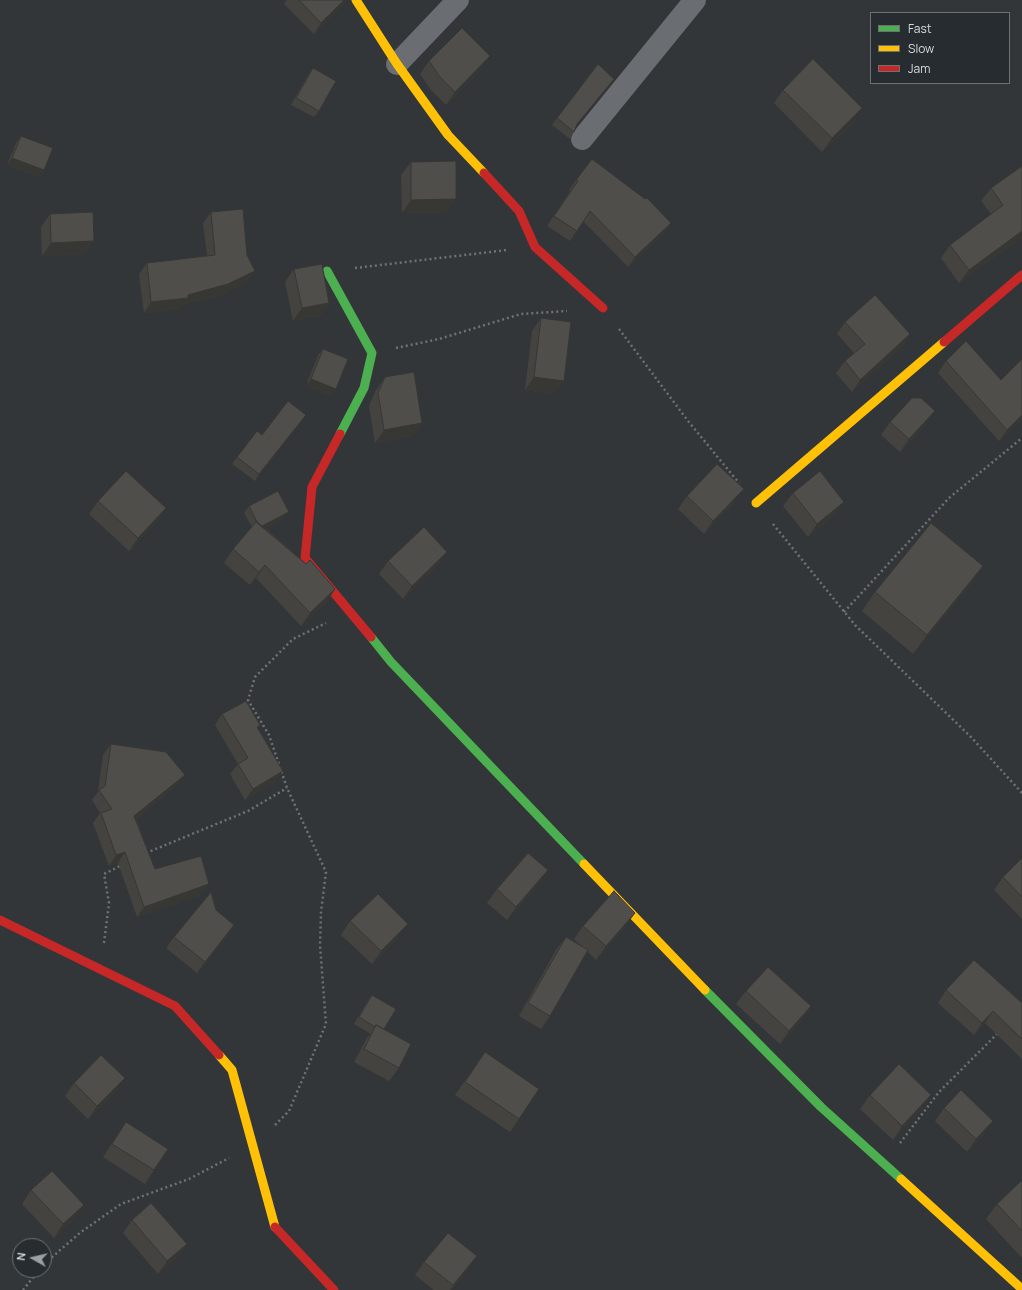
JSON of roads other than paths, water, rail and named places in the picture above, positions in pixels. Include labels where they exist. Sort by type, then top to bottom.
[{"type":"street","points":[[356,0],[397,64],[448,135],[519,211],[536,247],[603,308]]},
{"type":"street","points":[[397,64],[458,0]]},
{"type":"street","points":[[582,139],[696,0]]},
{"type":"street","points":[[327,271],[372,353],[364,388],[312,487],[305,558],[391,662],[671,956],[821,1107],[1022,1289]]},
{"type":"street","points":[[756,503],[1022,275]]},
{"type":"street","points":[[0,920],[175,1006],[232,1070],[275,1227],[334,1290]]}]
